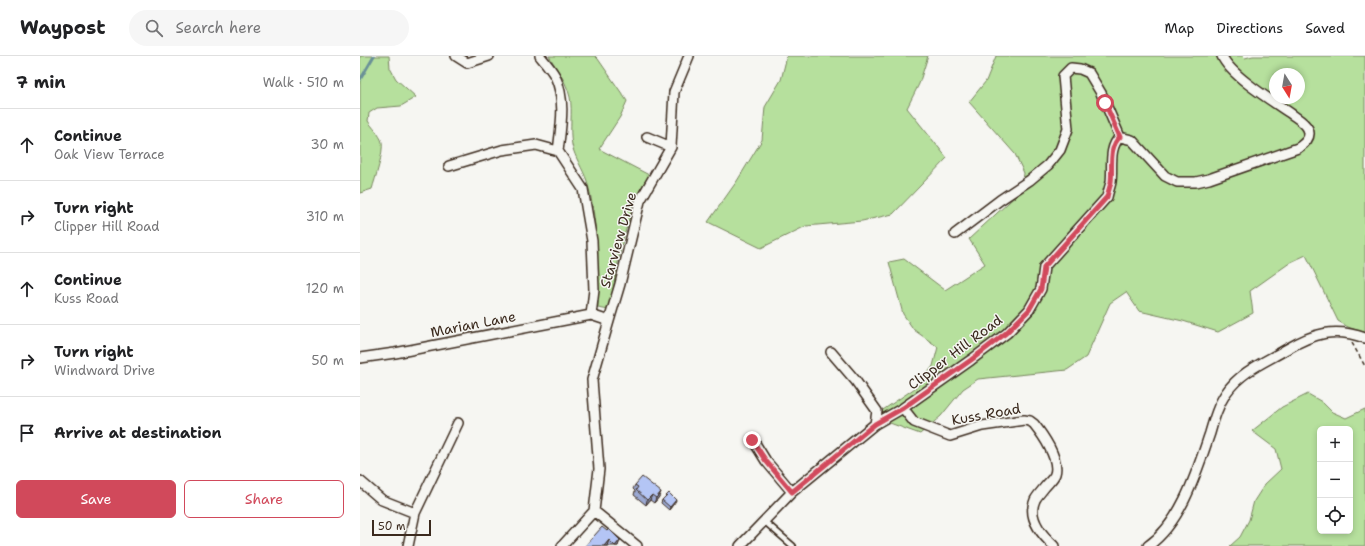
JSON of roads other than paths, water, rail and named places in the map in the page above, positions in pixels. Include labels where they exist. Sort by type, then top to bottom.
[{"type":"street","points":[[456,56],[467,63],[490,56]]},
{"type":"street","points":[[540,56],[554,76],[560,95],[562,120],[558,151],[583,189],[592,241],[594,290],[591,315],[609,321]]},
{"type":"street","name":"Starview Drive","points":[[594,511],[599,469],[592,380],[620,284],[640,201],[671,147],[674,92],[689,56]]},
{"type":"street","points":[[955,234],[1000,200],[1030,180],[1048,165],[1060,150],[1068,129],[1063,76],[1071,68],[1080,69],[1088,73],[1101,93],[1120,137],[1132,140],[1165,176],[1177,182],[1196,182],[1209,179],[1298,148],[1306,143],[1309,137],[1308,129],[1299,119],[1244,81],[1224,61],[1222,56]]},
{"type":"street","points":[[647,137],[671,147]]},
{"type":"street","name":"Clipper Hill Road","points":[[903,408],[971,360],[1006,333],[1029,310],[1041,289],[1044,267],[1107,197],[1111,182],[1113,151],[1117,140],[1120,137]]},
{"type":"street","points":[[449,166],[502,150],[536,145],[558,151]]},
{"type":"street","name":"Marian Lane","points":[[360,358],[395,353],[591,315]]},
{"type":"street","points":[[1148,546],[1159,538],[1183,502],[1219,406],[1226,393],[1236,382],[1253,367],[1301,341],[1329,332],[1347,333],[1365,338]]},
{"type":"street","points":[[830,352],[855,380],[877,411],[875,424]]},
{"type":"street","points":[[740,546],[792,492],[875,424],[903,408]]},
{"type":"street","name":"Kuss Road","points":[[903,408],[914,422],[950,436],[989,425],[1024,420],[1030,421],[1034,424],[1052,453],[1056,474],[1034,501],[1034,521],[1044,536],[1054,546]]},
{"type":"street","points":[[408,546],[415,513],[458,423]]},
{"type":"street","points":[[752,440],[766,461],[792,492]]},
{"type":"street","points":[[360,481],[382,500],[415,513]]},
{"type":"street","points":[[562,546],[594,511],[637,546]]},
{"type":"lane","points":[[764,521],[793,546]]},
{"type":"waterway","points":[[360,80],[374,56]]}]
